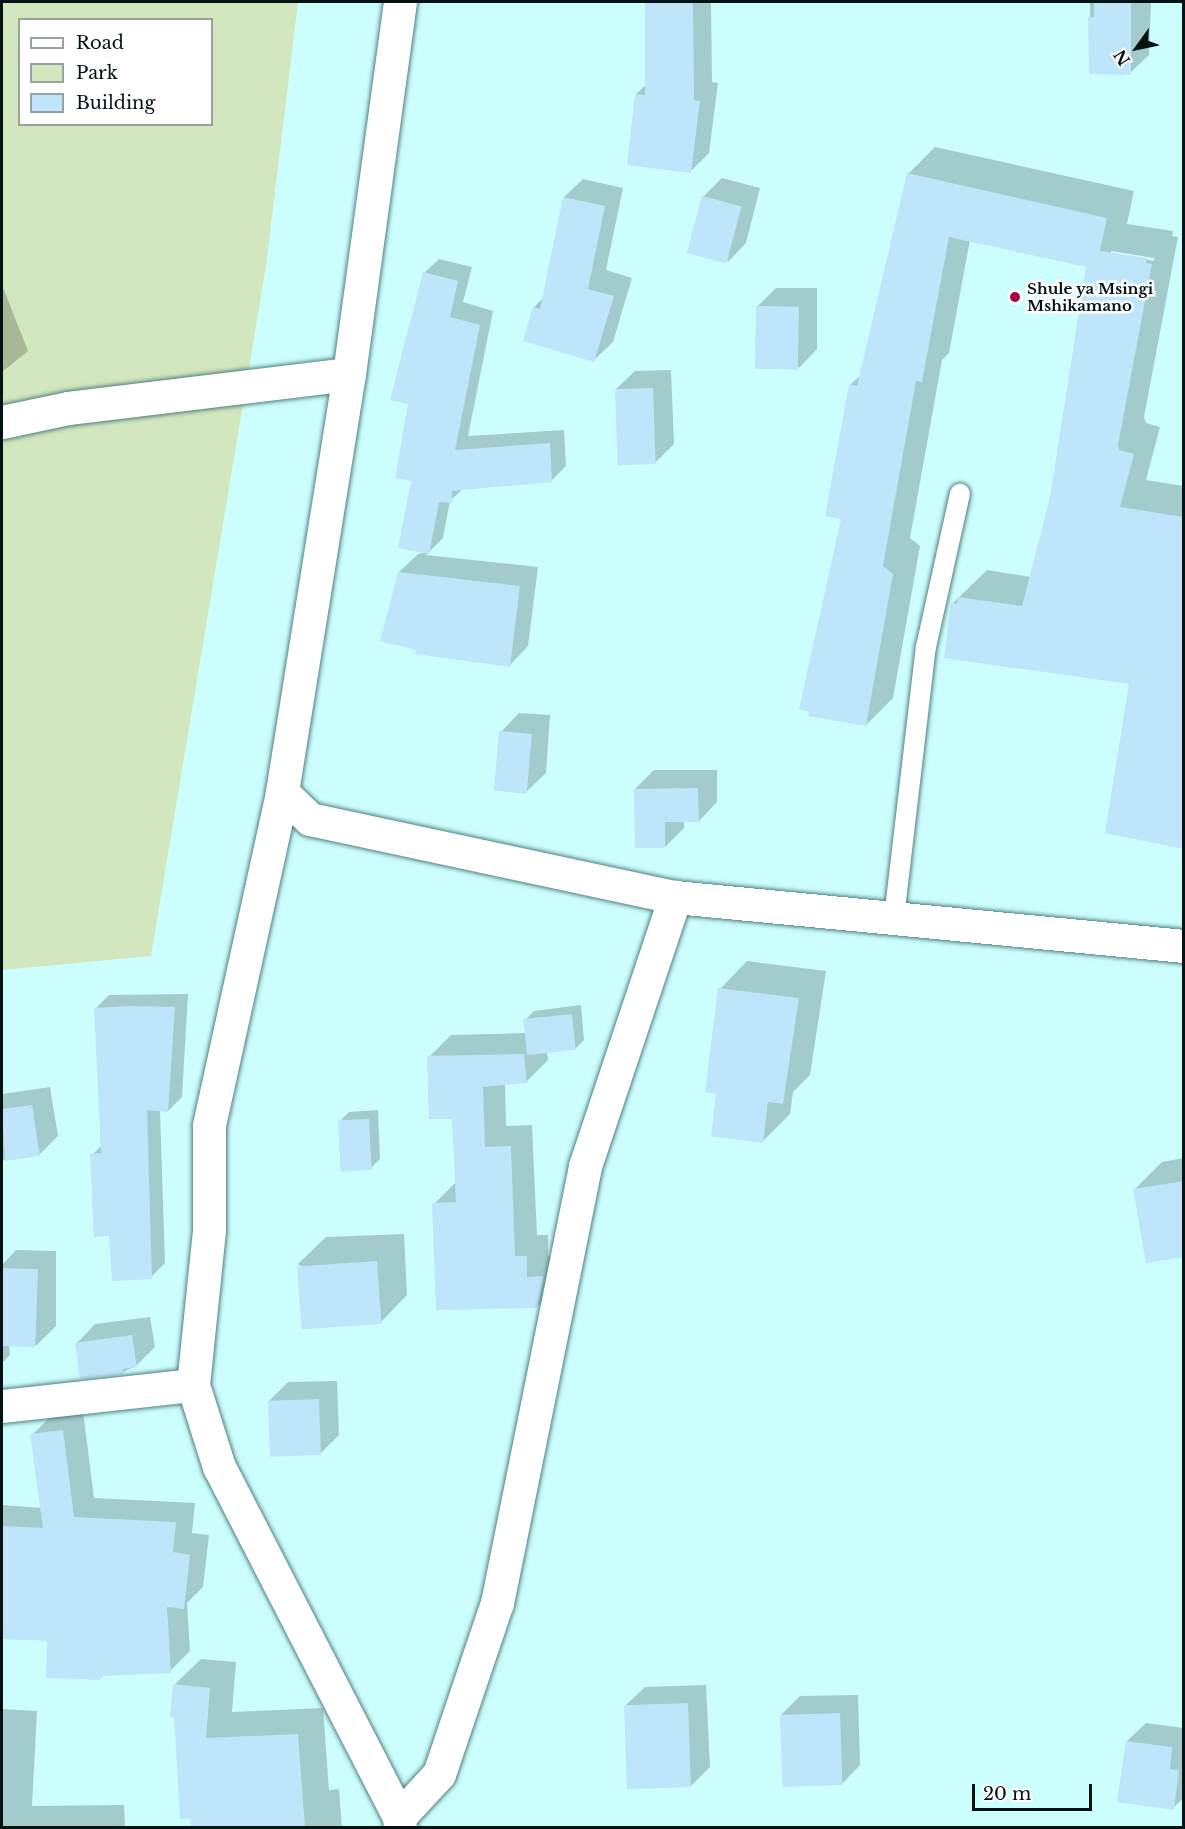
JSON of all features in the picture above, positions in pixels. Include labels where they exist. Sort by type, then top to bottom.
[{"type":"street","points":[[400,2],[349,374],[282,792],[209,1125],[209,1230],[193,1385],[219,1467],[400,1822],[439,1774],[497,1603],[585,1166],[675,897]]},
{"type":"street","points":[[2,422],[68,408],[349,374]]},
{"type":"street","points":[[282,792],[310,819],[675,897],[1184,946]]},
{"type":"street","points":[[2,1406],[193,1385]]},
{"type":"lane","points":[[894,918],[927,647],[960,494]]},
{"type":"green space","points":[[2,2],[298,2],[266,266],[151,956],[2,970]]},
{"type":"building","points":[[645,2],[693,2],[694,100],[700,101],[691,173],[627,165],[635,94],[645,95]]},
{"type":"building","points":[[1094,2],[1131,2],[1131,75],[1089,74],[1088,17],[1094,17]]},
{"type":"building","points":[[907,173],[1107,218],[1100,251],[1147,258],[1146,263],[1152,264],[1118,445],[1119,450],[1134,454],[1120,507],[1184,517],[1184,849],[1105,833],[1129,684],[944,658],[951,603],[957,604],[958,597],[1022,606],[1050,497],[1086,267],[949,237],[922,382],[916,381],[883,566],[893,574],[866,726],[808,716],[809,712],[799,709],[841,519],[825,516],[849,384],[857,386]]},
{"type":"building","points":[[702,196],[742,207],[726,264],[687,253]]},
{"type":"building","points":[[563,197],[605,206],[588,289],[614,296],[594,362],[523,341],[533,307],[540,309]]},
{"type":"building","points":[[423,272],[458,281],[450,317],[480,325],[455,450],[550,443],[552,482],[452,491],[452,503],[439,502],[429,554],[398,548],[411,481],[395,478],[408,404],[390,400]]},
{"type":"building","points":[[756,306],[799,307],[798,370],[755,369]]},
{"type":"building","points":[[653,388],[656,464],[618,465],[615,389]]},
{"type":"building","points":[[398,572],[520,586],[510,667],[415,654],[416,650],[380,641]]},
{"type":"building","points":[[499,731],[532,734],[527,794],[494,791]]},
{"type":"building","points":[[698,788],[699,822],[665,822],[665,848],[635,848],[634,789]]},
{"type":"building","points":[[718,988],[799,998],[783,1104],[768,1102],[763,1143],[711,1136],[716,1094],[705,1092]]},
{"type":"building","points":[[175,1007],[168,1112],[147,1110],[152,1279],[112,1281],[109,1236],[94,1237],[90,1154],[101,1153],[94,1008]]},
{"type":"building","points":[[572,1014],[576,1050],[527,1055],[523,1019]]},
{"type":"building","points":[[524,1054],[527,1083],[483,1087],[485,1147],[511,1146],[515,1256],[527,1256],[527,1277],[544,1276],[537,1308],[436,1310],[432,1203],[456,1202],[452,1119],[429,1119],[427,1056]]},
{"type":"building","points":[[32,1105],[40,1156],[5,1161],[2,1109]]},
{"type":"building","points":[[369,1119],[372,1170],[341,1172],[338,1121]]},
{"type":"building","points":[[1184,1181],[1184,1257],[1146,1263],[1133,1189]]},
{"type":"building","points":[[377,1261],[381,1324],[302,1329],[297,1267]]},
{"type":"building","points":[[2,1268],[38,1269],[35,1347],[2,1346]]},
{"type":"building","points":[[132,1335],[137,1367],[123,1369],[123,1374],[80,1379],[75,1343]]},
{"type":"building","points":[[319,1399],[321,1455],[270,1457],[268,1401]]},
{"type":"building","points":[[63,1430],[74,1517],[176,1522],[173,1552],[190,1555],[184,1609],[167,1607],[171,1673],[101,1676],[101,1680],[46,1678],[47,1641],[2,1639],[2,1526],[43,1528],[30,1434]]},
{"type":"building","points":[[173,1684],[210,1688],[206,1738],[298,1734],[305,1827],[191,1827],[190,1819],[180,1819],[174,1717],[170,1717]]},
{"type":"building","points":[[688,1703],[691,1787],[627,1789],[624,1705]]},
{"type":"building","points":[[840,1713],[843,1785],[783,1787],[780,1715]]},
{"type":"building","points":[[1126,1741],[1172,1747],[1170,1769],[1179,1770],[1174,1810],[1117,1802]]},
{"type":"place","name":"Shule ya Msingi Mshikamano","points":[[1015,297]]}]
